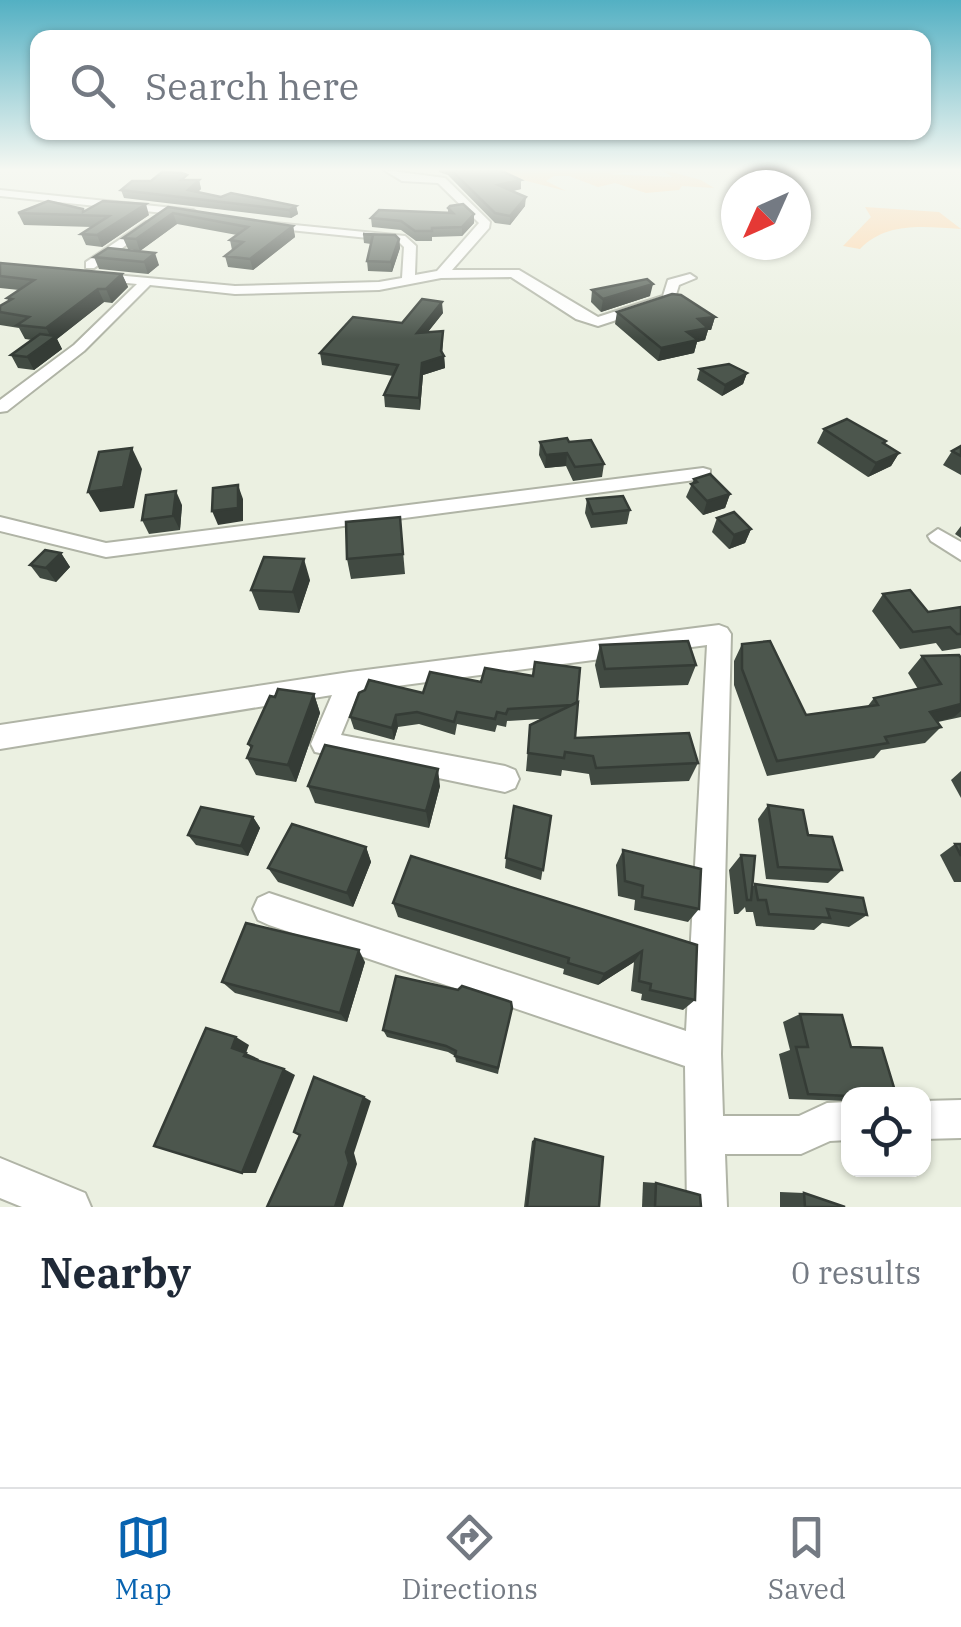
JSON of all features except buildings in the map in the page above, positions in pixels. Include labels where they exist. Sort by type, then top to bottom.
[{"type":"street","points":[[146,226],[79,273],[235,290],[408,282],[441,274],[514,273],[598,322],[669,298],[672,283],[690,278]]},
{"type":"street","points":[[289,226],[401,238],[410,246],[408,282]]},
{"type":"street","points":[[441,274],[485,226]]},
{"type":"street","points":[[0,408],[79,348],[145,283]]},
{"type":"street","points":[[0,524],[106,550],[703,474]]},
{"type":"street","points":[[938,536],[961,553]]},
{"type":"street","points":[[0,737],[350,682],[719,634],[703,1054],[706,1207]]},
{"type":"street","points":[[350,682],[324,744],[505,779]]},
{"type":"street","points":[[270,910],[703,1054]]},
{"type":"street","points":[[931,1120],[961,1119]]},
{"type":"street","points":[[706,1135],[801,1135],[827,1122],[841,1121]]},
{"type":"street","points":[[0,1178],[71,1207]]},
{"type":"shaded area","points":[[862,226],[961,229],[907,228],[882,234],[860,249],[843,246]]}]
